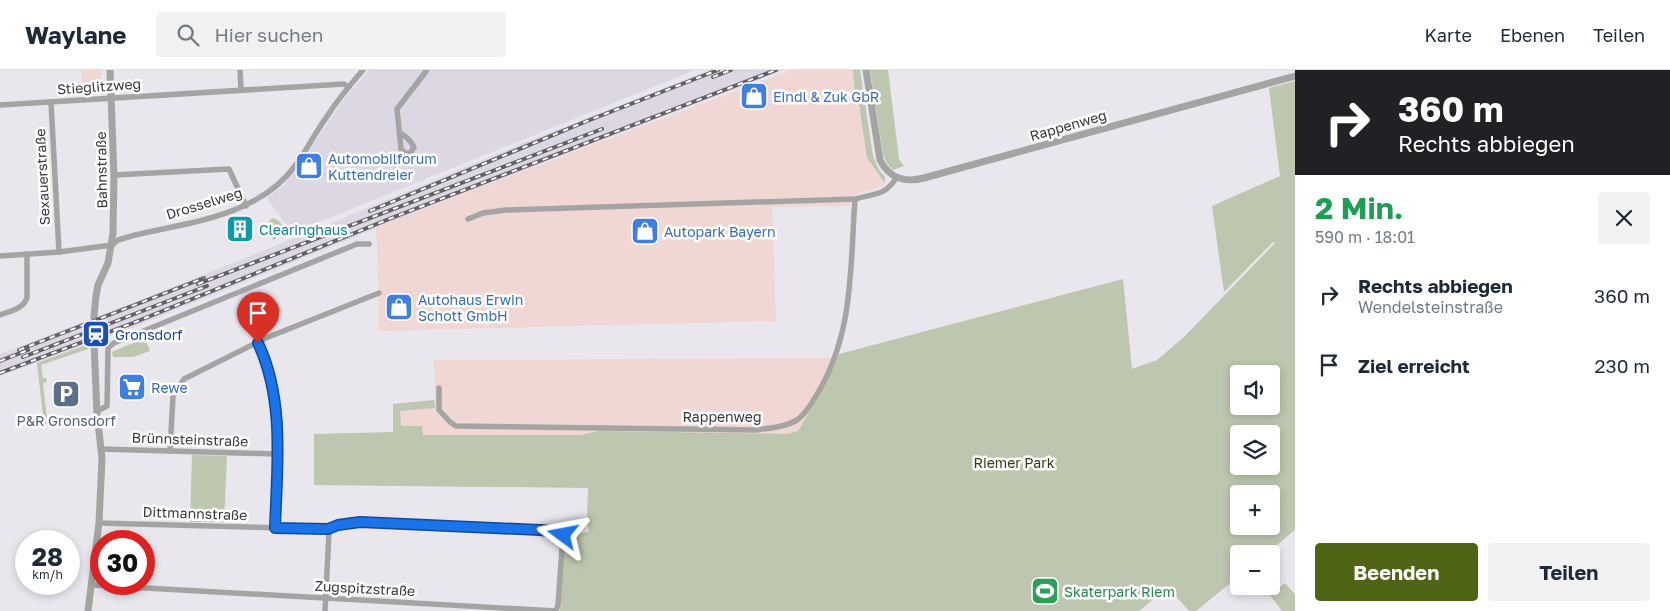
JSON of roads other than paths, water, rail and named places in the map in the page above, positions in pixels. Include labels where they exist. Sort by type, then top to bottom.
[{"type":"street","name":"Bahnstraße","points":[[94,316],[96,296],[112,245],[114,220],[110,70]]},
{"type":"street","points":[[240,70],[241,89]]},
{"type":"street","name":"Drosselweg","points":[[0,256],[59,252],[112,245],[118,240],[246,206],[268,192],[286,176],[302,156],[329,112],[363,70]]},
{"type":"street","points":[[400,133],[396,109],[427,70]]},
{"type":"street","points":[[468,220],[483,213],[506,210],[855,199],[884,192],[889,189],[897,177],[886,170],[879,155],[866,70]]},
{"type":"street","name":"Rappenweg","points":[[897,177],[910,180],[924,178],[1295,76]]},
{"type":"street","name":"Stieglitzweg","points":[[0,105],[241,89],[344,84],[349,87]]},
{"type":"street","name":"Sexauerstraße","points":[[51,102],[59,252]]},
{"type":"street","points":[[114,175],[226,168],[231,172],[246,206]]},
{"type":"street","name":"Rappenweg","points":[[439,388],[439,410],[456,426],[756,430],[772,428],[792,422],[807,411],[825,381],[836,357],[846,321],[855,199]]},
{"type":"street","points":[[97,411],[107,406],[108,348],[114,343],[357,244],[369,244]]},
{"type":"street","points":[[0,315],[19,308],[25,303],[27,298],[28,254]]},
{"type":"street","points":[[170,451],[173,396],[180,383],[189,376],[306,322],[379,293]]},
{"type":"street","points":[[94,342],[97,411],[101,449],[98,530]]},
{"type":"street","points":[[258,343],[269,377],[274,401],[278,454],[275,528]]},
{"type":"street","name":"Brünnsteinstraße","points":[[101,449],[278,454]]},
{"type":"street","name":"Dittmannstraße","points":[[99,523],[328,529],[338,525],[360,522],[560,532]]},
{"type":"street","points":[[325,611],[328,529]]},
{"type":"street","name":"Zugspitzstraße","points":[[155,589],[556,611],[563,535],[560,532]]},
{"type":"street","points":[[88,611],[91,595]]},
{"type":"tunnel","points":[[94,316],[94,342]]},
{"type":"railway","points":[[370,211],[587,121],[718,70]]},
{"type":"railway","points":[[713,77],[731,70]]},
{"type":"railway","points":[[0,373],[133,323],[394,217],[776,70]]},
{"type":"railway","points":[[198,284],[602,129]]},
{"type":"railway","points":[[19,350],[204,278]]},
{"type":"railway","points":[[23,357],[207,286]]},
{"type":"railway","points":[[0,361],[28,350]]},
{"type":"place","name":"Eindl & Zuk GbR","points":[[754,96]]},
{"type":"place","name":"Automobilforum Kuttendreier","points":[[309,166]]},
{"type":"place","name":"Clearinghaus","points":[[240,229]]},
{"type":"place","name":"Autopark Bayern","points":[[645,231]]},
{"type":"place","name":"Autohaus Erwin Schott GmbH","points":[[399,307]]},
{"type":"place","name":"Gronsdorf","points":[[96,334]]},
{"type":"place","name":"Rewe","points":[[132,387]]},
{"type":"place","name":"P&R Gronsdorf","points":[[66,394]]},
{"type":"place","name":"Skaterpark Riem","points":[[1045,591]]},
{"type":"park label","name":"Riemer Park","points":[[1014,462]]}]
